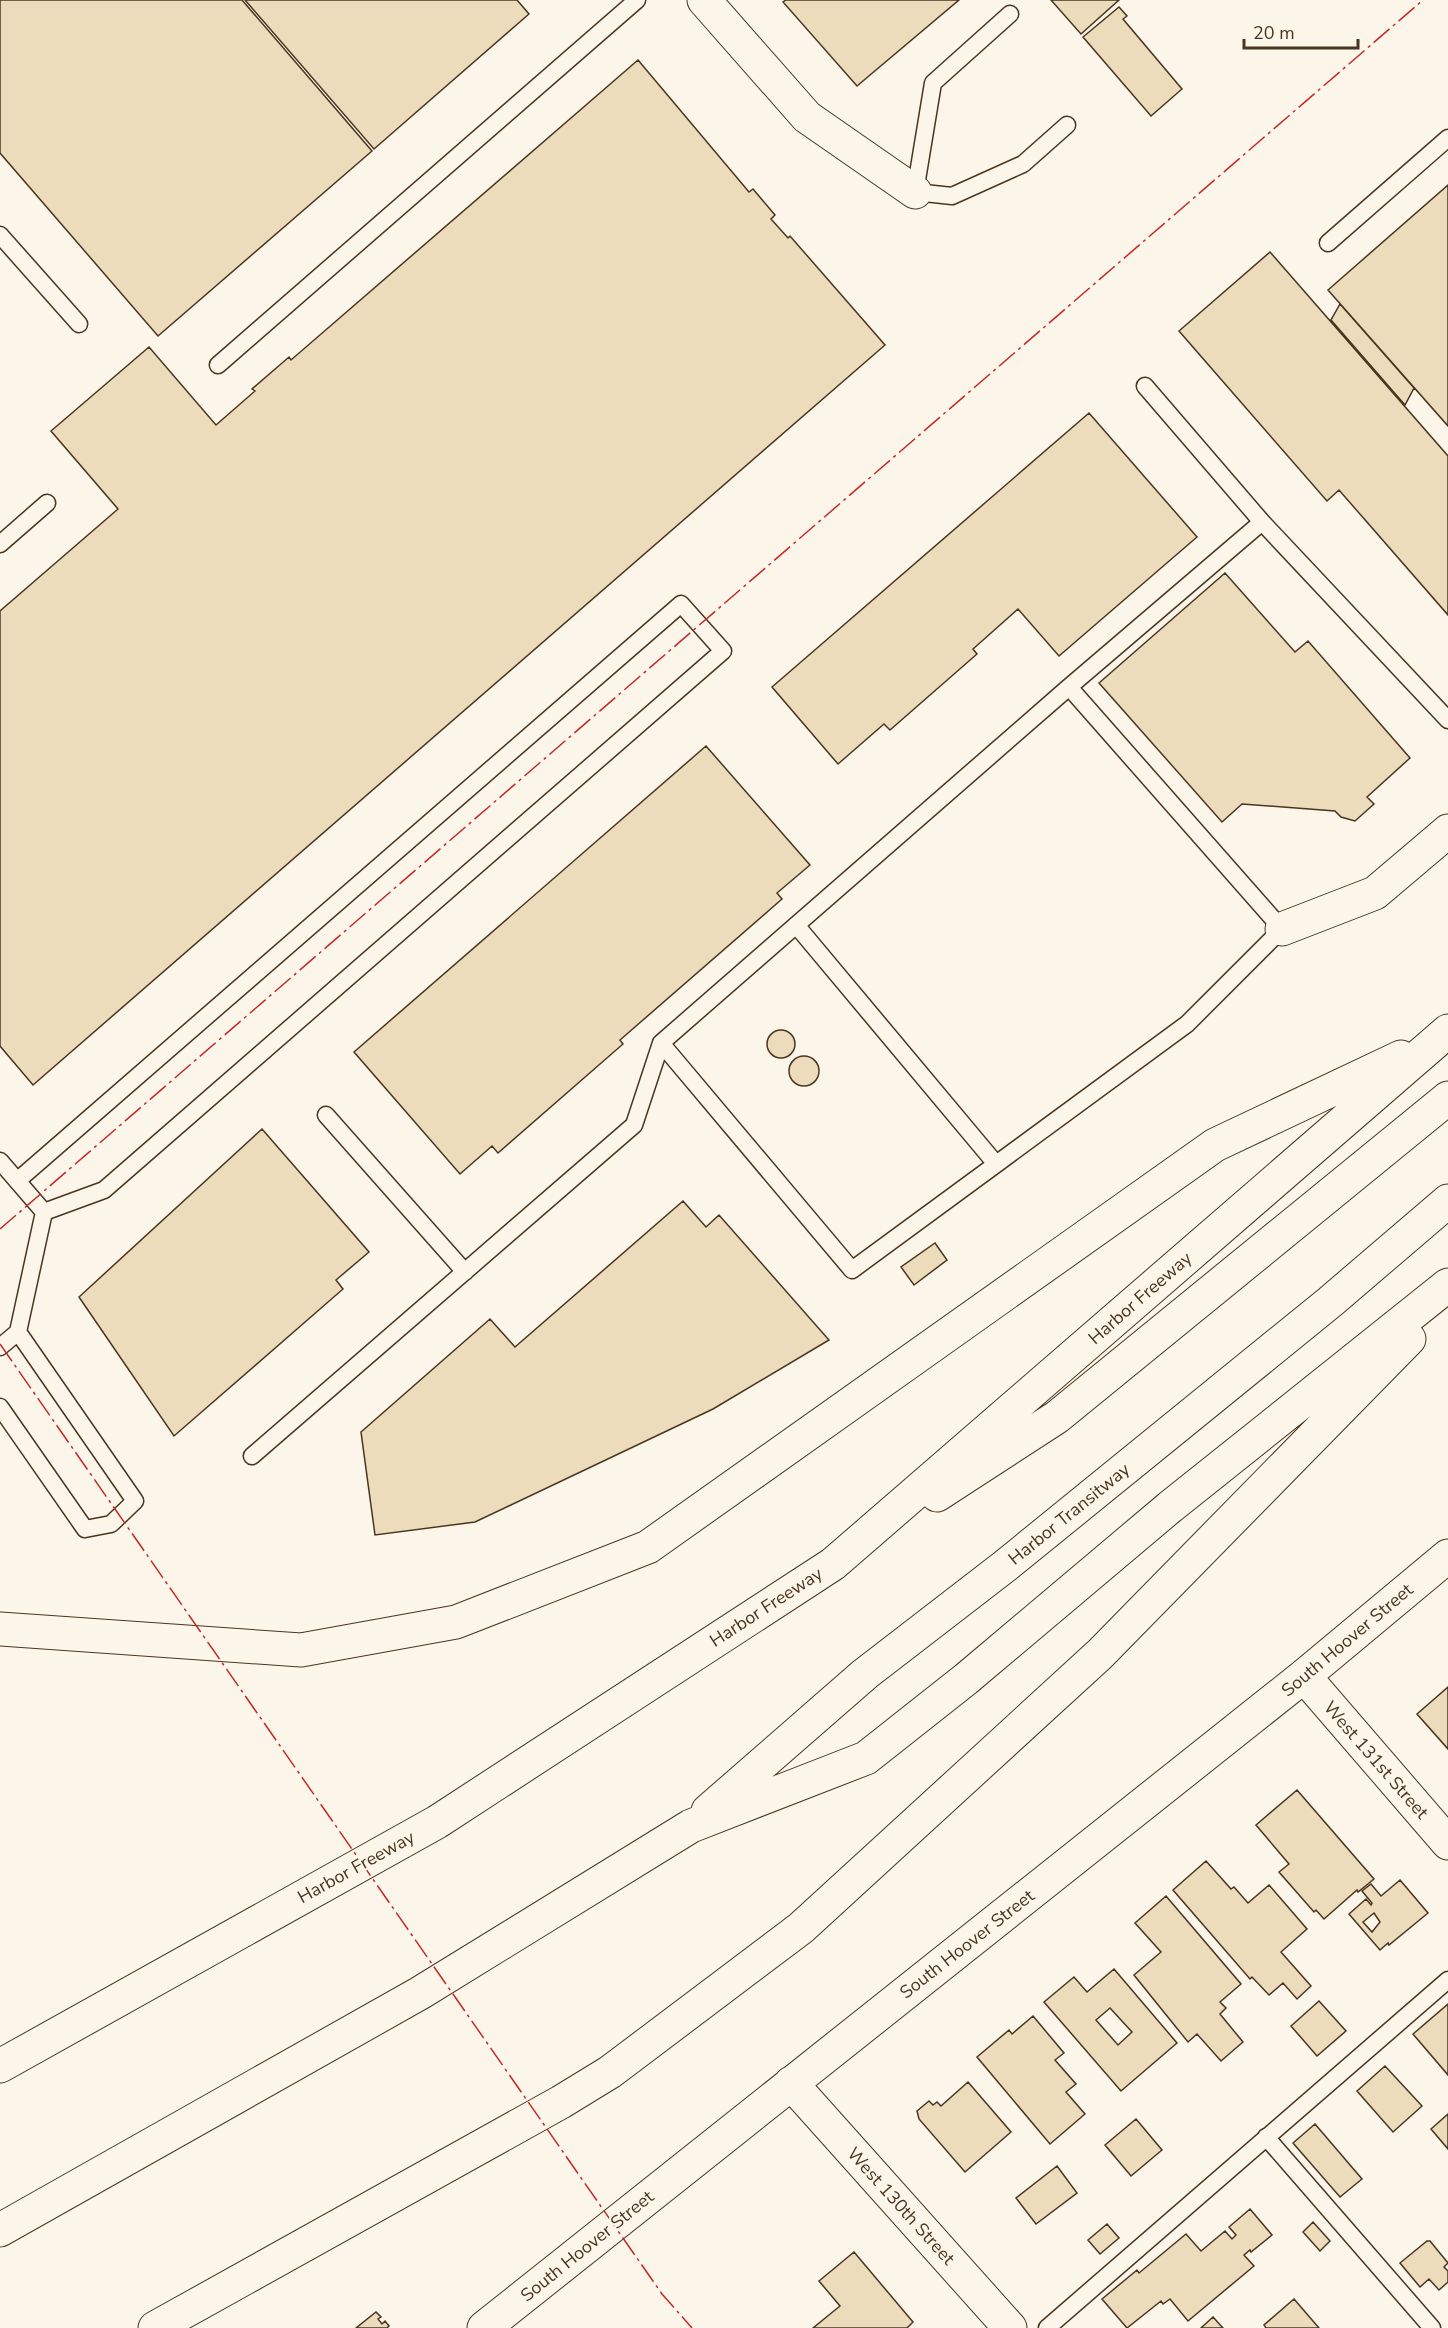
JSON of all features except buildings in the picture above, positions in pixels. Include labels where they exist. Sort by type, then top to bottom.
[{"type":"main road","points":[[704,0],[807,117],[915,192]]},
{"type":"main road","points":[[1282,929],[1375,893],[1448,831]]},
{"type":"main road","points":[[0,1629],[301,1650],[456,1622],[648,1547],[1215,1145],[1443,1035]]},
{"type":"main road","name":"Harbor Freeway","points":[[0,2066],[436,1822],[833,1563],[1443,1035]]},
{"type":"main road","points":[[833,1563],[1057,1417],[1448,1098]]},
{"type":"main road","name":"Harbor Transitway","points":[[691,1826],[865,1674],[1005,1566],[1321,1310],[1448,1201]]},
{"type":"main road","points":[[0,2230],[420,1993],[691,1826],[866,1758],[966,1679],[1170,1507],[1448,1284]]},
{"type":"main road","points":[[154,2328],[591,2084],[801,1928],[1100,1654],[1448,1299]]},
{"type":"main road","name":"South Hoover Street","points":[[484,2328],[1304,1676],[1448,1556]]},
{"type":"main road","name":"West 131st Street","points":[[1304,1676],[1448,1843]]},
{"type":"main road","name":"West 130th Street","points":[[791,2083],[1010,2328]]},
{"type":"lane","points":[[218,365],[637,0]]},
{"type":"lane","points":[[1010,14],[933,83],[915,192],[952,196],[1023,164],[1066,125]]},
{"type":"lane","points":[[1328,243],[1448,138]]},
{"type":"lane","points":[[0,235],[79,324]]},
{"type":"lane","points":[[1145,386],[1262,522],[1448,720]]},
{"type":"lane","points":[[0,544],[47,503]]},
{"type":"lane","points":[[252,1456],[634,1125],[661,1043],[1262,522]]},
{"type":"lane","points":[[17,1180],[681,604],[723,651],[104,1190],[44,1212]]},
{"type":"lane","points":[[661,1043],[852,1270],[1187,1024],[1282,929],[1069,687]]},
{"type":"lane","points":[[796,925],[996,1164]]},
{"type":"lane","points":[[326,1115],[465,1272]]},
{"type":"lane","points":[[0,1161],[44,1212]]},
{"type":"lane","points":[[0,1347],[18,1332],[44,1212]]},
{"type":"lane","points":[[0,1407],[85,1529],[111,1524],[135,1501],[18,1332]]},
{"type":"lane","points":[[1047,2328],[1448,1980]]},
{"type":"lane","points":[[1266,2137],[1432,2328]]},
{"type":"power","points":[[0,1229],[1423,0]]},
{"type":"power","points":[[0,1344],[662,2294],[692,2328]]}]
